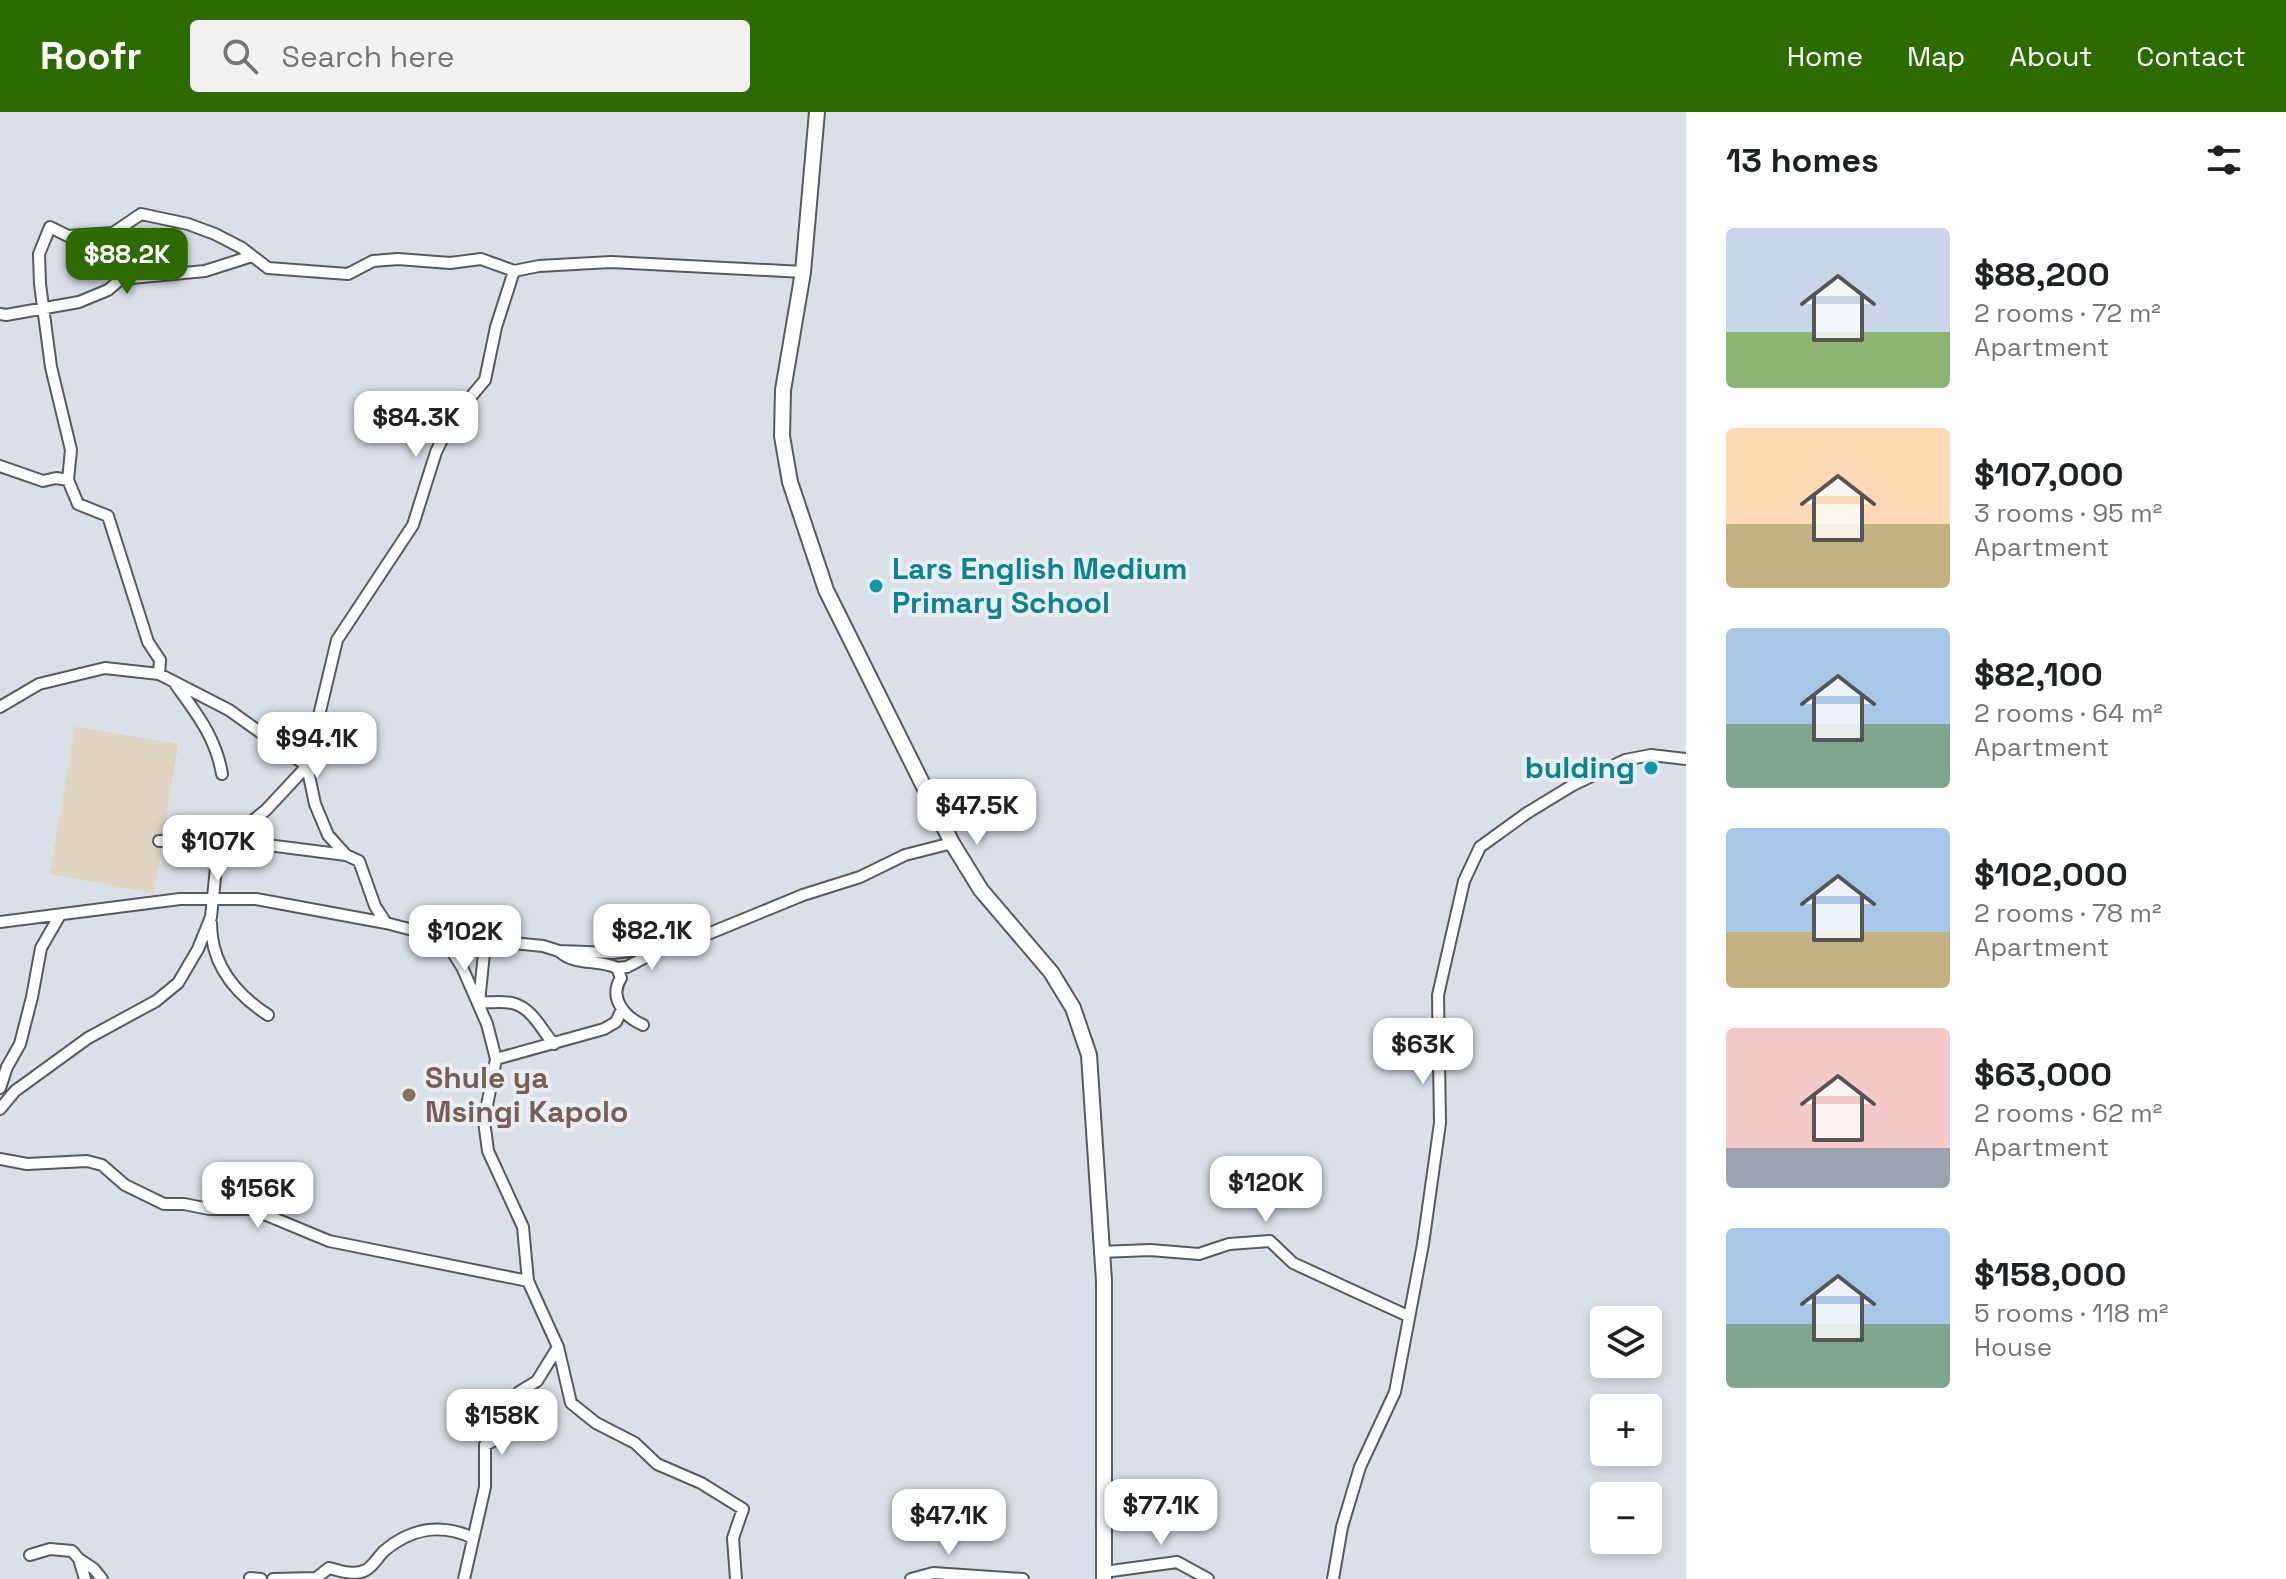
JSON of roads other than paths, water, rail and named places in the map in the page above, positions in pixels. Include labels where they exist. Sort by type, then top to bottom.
[{"type":"main road","points":[[817,112],[803,272],[783,390],[782,436],[790,482],[826,590],[952,843],[981,890],[1051,972],[1073,1008],[1089,1055],[1104,1281],[1104,1575]]},
{"type":"street","points":[[159,674],[160,660],[148,642],[108,516],[78,504],[68,480],[71,450],[51,367],[39,254],[50,227],[68,236],[99,235],[113,233],[141,214],[149,215],[215,234],[268,268],[348,274],[373,261],[398,259],[450,263],[481,259],[514,271],[539,266],[611,262],[803,272]]},
{"type":"street","points":[[0,314],[79,302],[108,290],[121,279],[205,271],[252,256]]},
{"type":"street","points":[[346,855],[328,835],[315,804],[307,766],[337,640],[413,525],[441,441],[452,419],[485,380],[496,327],[514,271]]},
{"type":"street","points":[[0,466],[43,481],[56,478],[68,480]]},
{"type":"street","points":[[0,707],[39,684],[105,668],[159,674],[229,710],[307,766]]},
{"type":"street","points":[[175,683],[214,742],[222,774]]},
{"type":"street","points":[[1333,1579],[1342,1527],[1360,1467],[1395,1392],[1431,1197],[1440,1123],[1438,995],[1464,881],[1480,847],[1573,785],[1625,760],[1651,755],[1686,759]]},
{"type":"street","points":[[0,1109],[15,1091],[88,1038],[156,1001],[178,983],[198,949],[211,917],[217,858],[229,840],[266,810],[307,766]]},
{"type":"street","points":[[159,841],[229,840],[346,855],[359,861],[375,906],[386,923]]},
{"type":"street","points":[[559,951],[569,958],[617,968],[627,967],[648,954],[681,945],[803,895],[860,877],[905,855],[952,843]]},
{"type":"street","points":[[0,922],[180,899],[256,899],[386,923],[432,935],[543,946],[559,951],[613,953],[681,945]]},
{"type":"street","points":[[0,1088],[20,1044],[41,948],[60,915]]},
{"type":"street","points":[[211,917],[211,942],[221,971],[250,1004],[268,1015]]},
{"type":"street","points":[[432,935],[448,945],[479,1002],[496,1059],[484,1121],[488,1151],[523,1227],[528,1281],[558,1347],[571,1403],[596,1423],[635,1443],[657,1464],[701,1483],[743,1509],[733,1538],[736,1579]]},
{"type":"street","points":[[474,938],[484,953],[485,961],[479,1002]]},
{"type":"street","points":[[485,961],[498,942]]},
{"type":"street","points":[[617,968],[621,978],[616,985],[616,995],[622,1009],[643,1025]]},
{"type":"street","points":[[479,1002],[510,1003],[520,1007],[534,1018],[554,1044]]},
{"type":"street","points":[[496,1059],[604,1029],[616,1022],[622,1009]]},
{"type":"street","points":[[0,1159],[27,1164],[87,1161],[102,1165],[125,1185],[164,1204],[209,1209],[252,1209],[329,1241],[528,1281]]},
{"type":"street","points":[[1100,1252],[1150,1250],[1199,1254],[1229,1244],[1270,1241],[1293,1263],[1408,1316]]},
{"type":"street","points":[[464,1579],[485,1487],[485,1445],[501,1439],[509,1427],[519,1392],[537,1381],[558,1347]]},
{"type":"street","points":[[273,1579],[316,1578],[329,1568],[353,1573],[366,1570],[402,1538],[424,1529],[462,1532],[473,1538]]},
{"type":"street","points":[[30,1555],[50,1549],[72,1551],[103,1578]]},
{"type":"street","points":[[79,1559],[85,1579]]},
{"type":"street","points":[[1104,1575],[1177,1562],[1208,1579]]},
{"type":"street","points":[[911,1579],[933,1573],[1023,1579]]},
{"type":"place","name":"Lars English Medium Primary School","points":[[876,586]]},
{"type":"place","name":"bulding","points":[[1651,768]]},
{"type":"place","name":"Shule ya Msingi Kapolo","points":[[409,1095]]}]
